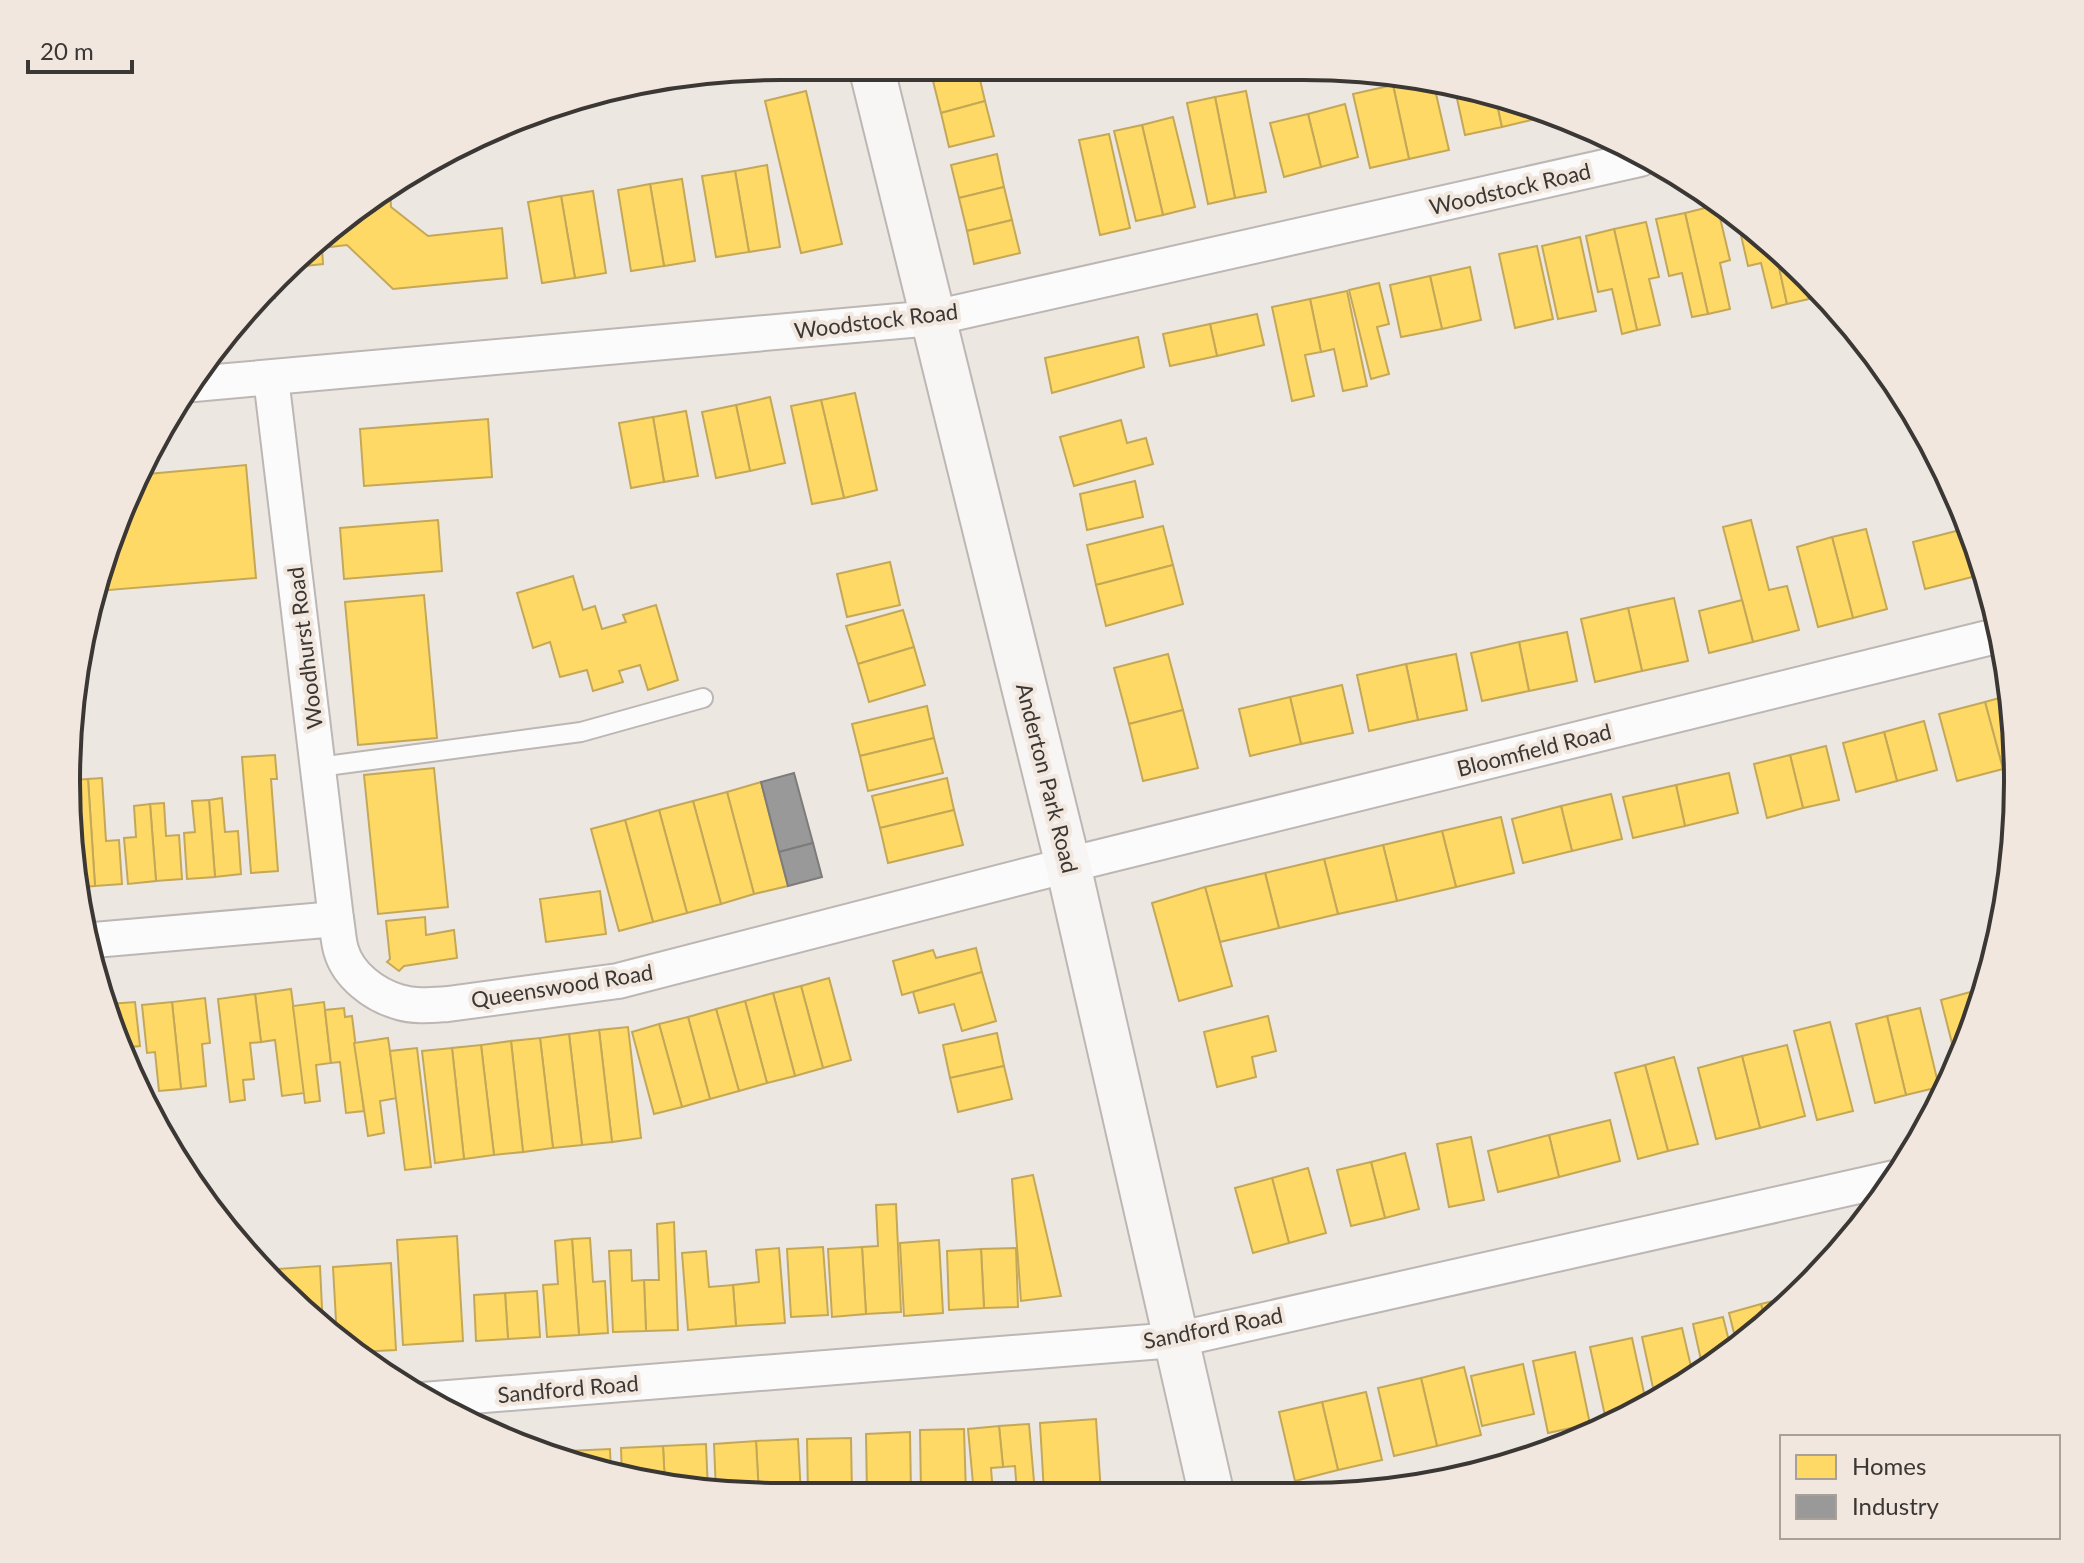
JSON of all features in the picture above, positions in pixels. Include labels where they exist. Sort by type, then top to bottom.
[{"type":"street","name":"Anderton Park Road","points":[[874,80],[1068,865],[1209,1483]]},
{"type":"street","name":"Woodstock Road","points":[[204,383],[933,318],[1630,161]]},
{"type":"street","name":"Woodhurst Road","points":[[271,378],[336,919]]},
{"type":"street","name":"Bloomfield Road","points":[[1068,865],[1989,638]]},
{"type":"street","name":"Queenswood Road","points":[[336,919],[341,950],[350,969],[365,984],[399,1003],[420,1006],[448,1004],[618,981],[1068,865]]},
{"type":"street","points":[[98,940],[336,919]]},
{"type":"street","name":"Sandford Road","points":[[447,1398],[1175,1340],[1879,1181]]},
{"type":"lane","points":[[319,767],[581,732],[703,698]]},
{"type":"building: Homes","points":[[933,80],[980,80],[985,101],[941,113]]},
{"type":"building: Homes","points":[[1393,86],[1436,92],[1449,150],[1409,159]]},
{"type":"building: Homes","points":[[1393,86],[1409,159],[1370,168],[1353,94]]},
{"type":"building: Homes","points":[[806,91],[842,244],[801,253],[765,101]]},
{"type":"building: Homes","points":[[1246,91],[1266,192],[1235,198],[1215,97]]},
{"type":"building: Homes","points":[[1215,97],[1235,198],[1208,204],[1187,103]]},
{"type":"building: Homes","points":[[1457,97],[1498,108],[1502,127],[1465,135]]},
{"type":"building: Homes","points":[[985,101],[994,136],[949,147],[941,113]]},
{"type":"building: Homes","points":[[1345,104],[1358,157],[1321,167],[1308,114]]},
{"type":"building: Homes","points":[[1498,108],[1534,119],[1502,127]]},
{"type":"building: Homes","points":[[1308,114],[1321,167],[1284,177],[1270,123]]},
{"type":"building: Homes","points":[[1173,117],[1195,207],[1163,215],[1142,125]]},
{"type":"building: Homes","points":[[1142,125],[1163,215],[1136,221],[1114,131]]},
{"type":"building: Homes","points":[[1109,134],[1130,228],[1100,235],[1079,140]]},
{"type":"building: Homes","points":[[997,154],[1004,187],[959,198],[951,165]]},
{"type":"building: Homes","points":[[767,165],[780,247],[749,252],[735,171]]},
{"type":"building: Homes","points":[[735,171],[749,252],[716,257],[702,176]]},
{"type":"building: Homes","points":[[682,179],[695,261],[664,266],[650,184]]},
{"type":"building: Homes","points":[[650,184],[664,266],[631,271],[618,190]]},
{"type":"building: Homes","points":[[1004,187],[1012,220],[967,231],[959,198]]},
{"type":"building: Homes","points":[[593,191],[606,273],[575,278],[561,196]]},
{"type":"building: Homes","points":[[561,196],[575,278],[542,283],[528,202]]},
{"type":"building: Homes","points":[[391,199],[391,207],[428,236],[502,228],[507,278],[393,289],[347,245],[327,247]]},
{"type":"building: Homes","points":[[1706,208],[1720,218],[1730,260],[1720,263],[1730,309],[1708,314],[1685,213]]},
{"type":"building: Homes","points":[[1685,213],[1708,314],[1692,317],[1682,273],[1669,276],[1656,219]]},
{"type":"building: Homes","points":[[1012,220],[1020,253],[974,264],[967,231]]},
{"type":"building: Homes","points":[[1646,222],[1659,277],[1649,279],[1660,325],[1637,330],[1614,229]]},
{"type":"building: Homes","points":[[1614,229],[1637,330],[1622,334],[1612,289],[1598,292],[1586,236]]},
{"type":"building: Homes","points":[[1741,234],[1779,267],[1787,304],[1772,308],[1761,263],[1748,266]]},
{"type":"building: Homes","points":[[1580,237],[1596,311],[1558,319],[1542,246]]},
{"type":"building: Homes","points":[[1537,246],[1553,319],[1515,328],[1499,254]]},
{"type":"building: Homes","points":[[322,251],[323,264],[306,266]]},
{"type":"building: Homes","points":[[1470,267],[1481,320],[1442,329],[1430,276]]},
{"type":"building: Homes","points":[[1779,267],[1809,299],[1787,304]]},
{"type":"building: Homes","points":[[1430,276],[1442,329],[1401,337],[1390,285]]},
{"type":"building: Homes","points":[[1379,283],[1389,324],[1377,327],[1389,374],[1371,379],[1349,290]]},
{"type":"building: Homes","points":[[1347,291],[1367,386],[1343,391],[1334,349],[1321,352],[1310,299]]},
{"type":"building: Homes","points":[[1310,299],[1321,352],[1305,355],[1314,396],[1292,401],[1272,307]]},
{"type":"building: Homes","points":[[1257,314],[1264,345],[1217,356],[1210,324]]},
{"type":"building: Homes","points":[[1210,324],[1217,356],[1170,366],[1163,334]]},
{"type":"building: Homes","points":[[1138,337],[1144,367],[1052,393],[1045,358]]},
{"type":"building: Homes","points":[[855,393],[877,490],[844,498],[821,400]]},
{"type":"building: Homes","points":[[770,397],[785,463],[750,471],[736,405]]},
{"type":"building: Homes","points":[[821,400],[844,498],[812,504],[791,406]]},
{"type":"building: Homes","points":[[736,405],[750,471],[716,478],[702,412]]},
{"type":"building: Homes","points":[[686,411],[698,476],[664,482],[653,417]]},
{"type":"building: Homes","points":[[653,417],[664,482],[631,488],[619,423]]},
{"type":"building: Homes","points":[[488,419],[492,477],[364,486],[360,429]]},
{"type":"building: Homes","points":[[1121,420],[1127,443],[1146,438],[1153,464],[1074,486],[1060,437]]},
{"type":"building: Homes","points":[[246,465],[256,578],[107,590],[133,513],[151,474]]},
{"type":"building: Homes","points":[[1135,481],[1143,517],[1087,530],[1080,494]]},
{"type":"building: Homes","points":[[438,520],[442,571],[344,579],[340,528]]},
{"type":"building: Homes","points":[[1751,520],[1769,590],[1787,586],[1799,630],[1753,642],[1723,527]]},
{"type":"building: Homes","points":[[1163,526],[1173,565],[1096,585],[1087,545]]},
{"type":"building: Homes","points":[[1866,529],[1887,609],[1853,618],[1832,537]]},
{"type":"building: Homes","points":[[1958,531],[1973,577],[1925,589],[1913,542]]},
{"type":"building: Homes","points":[[1832,537],[1853,618],[1818,627],[1797,547]]},
{"type":"building: Homes","points":[[890,562],[900,605],[847,617],[837,574]]},
{"type":"building: Homes","points":[[1173,565],[1183,604],[1106,626],[1096,585]]},
{"type":"building: Homes","points":[[573,576],[583,610],[595,606],[602,629],[626,622],[623,615],[656,605],[678,680],[648,690],[640,665],[619,671],[623,682],[593,691],[587,670],[560,677],[550,642],[533,648],[517,593]]},
{"type":"building: Homes","points":[[424,595],[437,738],[358,745],[345,602]]},
{"type":"building: Homes","points":[[1674,598],[1688,661],[1642,671],[1628,608]]},
{"type":"building: Homes","points":[[1742,600],[1753,642],[1709,653],[1699,611]]},
{"type":"building: Homes","points":[[1628,608],[1642,671],[1595,682],[1581,619]]},
{"type":"building: Homes","points":[[903,610],[914,647],[858,664],[846,626]]},
{"type":"building: Homes","points":[[1567,632],[1577,681],[1529,691],[1519,642]]},
{"type":"building: Homes","points":[[1519,642],[1529,691],[1482,701],[1471,653]]},
{"type":"building: Homes","points":[[914,647],[925,685],[869,702],[858,664]]},
{"type":"building: Homes","points":[[1168,654],[1183,710],[1129,724],[1114,668]]},
{"type":"building: Homes","points":[[1456,654],[1467,710],[1418,720],[1406,664]]},
{"type":"building: Homes","points":[[1406,664],[1418,720],[1369,731],[1357,675]]},
{"type":"building: Homes","points":[[1342,685],[1353,733],[1301,744],[1290,697]]},
{"type":"building: Homes","points":[[1290,697],[1301,744],[1250,756],[1239,709]]},
{"type":"building: Homes","points":[[1999,698],[2003,769],[1985,702]]},
{"type":"building: Homes","points":[[1985,702],[2003,769],[1957,781],[1939,714]]},
{"type":"building: Homes","points":[[927,706],[934,738],[860,756],[852,724]]},
{"type":"building: Homes","points":[[1183,710],[1198,768],[1143,781],[1129,724]]},
{"type":"building: Homes","points":[[1924,721],[1937,770],[1897,781],[1884,732]]},
{"type":"building: Homes","points":[[1884,732],[1897,781],[1856,792],[1843,743]]},
{"type":"building: Homes","points":[[934,738],[943,773],[868,791],[860,756]]},
{"type":"building: Homes","points":[[1826,746],[1839,800],[1803,808],[1790,755]]},
{"type":"building: Homes","points":[[275,755],[277,779],[271,779],[278,871],[251,873],[242,757]]},
{"type":"building: Homes","points":[[1790,755],[1803,808],[1767,818],[1754,764]]},
{"type":"building: Homes","points":[[434,768],[448,907],[378,914],[364,775]]},
{"type":"building: Homes","points":[[1729,773],[1738,813],[1685,826],[1676,785]]},
{"type":"building: Homes","points":[[102,778],[106,841],[119,840],[122,884],[95,886],[88,779]]},
{"type":"building: Homes","points":[[947,778],[954,810],[880,828],[872,796]]},
{"type":"building: Homes","points":[[80,779],[88,779],[95,886],[88,886],[86,873]]},
{"type":"building: Homes","points":[[761,782],[788,886],[754,894],[727,792]]},
{"type":"building: Homes","points":[[1676,785],[1685,826],[1633,838],[1623,797]]},
{"type":"building: Homes","points":[[727,792],[754,894],[721,904],[693,801]]},
{"type":"building: Homes","points":[[1611,794],[1622,839],[1572,851],[1561,806]]},
{"type":"building: Homes","points":[[222,798],[225,832],[238,831],[241,874],[215,877],[209,800]]},
{"type":"building: Homes","points":[[209,800],[215,877],[187,879],[184,833],[195,832],[192,801]]},
{"type":"building: Homes","points":[[693,801],[721,904],[687,913],[659,810]]},
{"type":"building: Homes","points":[[164,803],[166,836],[179,835],[182,879],[156,881],[150,804]]},
{"type":"building: Homes","points":[[150,804],[156,881],[128,884],[124,838],[136,837],[134,806]]},
{"type":"building: Homes","points":[[1561,806],[1572,851],[1523,863],[1512,819]]},
{"type":"building: Homes","points":[[659,810],[687,913],[653,922],[625,820]]},
{"type":"building: Homes","points":[[954,810],[963,845],[888,863],[880,828]]},
{"type":"building: Homes","points":[[1501,817],[1514,873],[1456,887],[1442,831]]},
{"type":"building: Homes","points":[[625,820],[653,922],[619,931],[591,829]]},
{"type":"building: Homes","points":[[1442,831],[1456,887],[1397,901],[1383,845]]},
{"type":"building: Homes","points":[[1383,845],[1397,901],[1338,914],[1324,859]]},
{"type":"building: Homes","points":[[1324,859],[1338,914],[1279,928],[1265,873]]},
{"type":"building: Homes","points":[[1265,873],[1279,928],[1220,942],[1205,887]]},
{"type":"building: Homes","points":[[1205,887],[1232,986],[1179,1001],[1152,903]]},
{"type":"building: Homes","points":[[600,891],[606,934],[546,942],[540,899]]},
{"type":"building: Homes","points":[[425,917],[426,935],[454,930],[457,958],[404,966],[399,971],[387,962],[390,959],[386,921]]},
{"type":"building: Homes","points":[[976,948],[982,972],[902,995],[893,961],[933,950],[936,958]]},
{"type":"building: Homes","points":[[982,972],[996,1021],[962,1031],[954,1004],[919,1013],[913,992]]},
{"type":"building: Homes","points":[[829,978],[851,1060],[823,1068],[801,986]]},
{"type":"building: Homes","points":[[801,986],[823,1068],[795,1076],[773,993]]},
{"type":"building: Homes","points":[[291,989],[305,1093],[282,1096],[275,1040],[261,1042],[255,994]]},
{"type":"building: Homes","points":[[1972,992],[1953,1046],[1941,1000]]},
{"type":"building: Homes","points":[[773,993],[795,1076],[767,1083],[745,1001]]},
{"type":"building: Homes","points":[[255,994],[261,1042],[250,1043],[254,1079],[243,1080],[245,1100],[230,1102],[218,999]]},
{"type":"building: Homes","points":[[205,998],[210,1043],[202,1044],[206,1086],[181,1089],[172,1002]]},
{"type":"building: Homes","points":[[745,1001],[767,1083],[739,1091],[716,1009]]},
{"type":"building: Homes","points":[[135,1002],[140,1046],[132,1047],[116,1003]]},
{"type":"building: Homes","points":[[172,1002],[181,1089],[159,1091],[155,1052],[147,1053],[142,1005]]},
{"type":"building: Homes","points":[[324,1002],[331,1063],[316,1065],[320,1101],[305,1103],[293,1006]]},
{"type":"building: Homes","points":[[344,1008],[345,1017],[352,1016],[364,1111],[346,1113],[340,1062],[331,1063],[325,1010]]},
{"type":"building: Homes","points":[[1920,1008],[1937,1080],[1934,1088],[1906,1095],[1887,1016]]},
{"type":"building: Homes","points":[[716,1009],[739,1091],[710,1099],[688,1017]]},
{"type":"building: Homes","points":[[1268,1016],[1276,1051],[1252,1057],[1256,1077],[1217,1087],[1204,1032]]},
{"type":"building: Homes","points":[[1887,1016],[1906,1095],[1875,1103],[1856,1024]]},
{"type":"building: Homes","points":[[688,1017],[710,1099],[682,1107],[659,1024]]},
{"type":"building: Homes","points":[[1830,1022],[1853,1111],[1817,1120],[1794,1031]]},
{"type":"building: Homes","points":[[659,1024],[682,1107],[654,1114],[632,1032]]},
{"type":"building: Homes","points":[[628,1027],[641,1138],[612,1142],[599,1030]]},
{"type":"building: Homes","points":[[599,1030],[612,1142],[582,1145],[569,1034]]},
{"type":"building: Homes","points":[[997,1033],[1004,1066],[950,1078],[943,1045]]},
{"type":"building: Homes","points":[[569,1034],[582,1145],[553,1148],[540,1038]]},
{"type":"building: Homes","points":[[388,1038],[397,1098],[380,1101],[384,1133],[368,1136],[354,1043]]},
{"type":"building: Homes","points":[[540,1038],[553,1148],[523,1152],[511,1041]]},
{"type":"building: Homes","points":[[511,1041],[523,1152],[494,1155],[481,1045]]},
{"type":"building: Homes","points":[[481,1045],[494,1155],[464,1159],[452,1048]]},
{"type":"building: Homes","points":[[1787,1045],[1805,1116],[1760,1128],[1742,1056]]},
{"type":"building: Homes","points":[[417,1048],[431,1167],[405,1170],[390,1051]]},
{"type":"building: Homes","points":[[452,1048],[464,1159],[435,1163],[422,1051]]},
{"type":"building: Homes","points":[[1742,1056],[1760,1128],[1716,1139],[1698,1068]]},
{"type":"building: Homes","points":[[1674,1057],[1698,1144],[1668,1151],[1645,1065]]},
{"type":"building: Homes","points":[[1645,1065],[1668,1151],[1638,1159],[1615,1073]]},
{"type":"building: Homes","points":[[1004,1066],[1012,1099],[958,1112],[950,1078]]},
{"type":"building: Homes","points":[[1610,1120],[1620,1161],[1559,1177],[1549,1135]]},
{"type":"building: Homes","points":[[1549,1135],[1559,1177],[1498,1192],[1488,1151]]},
{"type":"building: Homes","points":[[1471,1137],[1484,1200],[1449,1207],[1437,1144]]},
{"type":"building: Homes","points":[[1405,1153],[1419,1209],[1385,1218],[1371,1162]]},
{"type":"building: Homes","points":[[1371,1162],[1385,1218],[1351,1226],[1337,1170]]},
{"type":"building: Homes","points":[[1308,1168],[1326,1233],[1289,1243],[1272,1178]]},
{"type":"building: Homes","points":[[1033,1175],[1061,1296],[1021,1301],[1012,1179]]},
{"type":"building: Homes","points":[[1272,1178],[1289,1243],[1253,1253],[1235,1188]]},
{"type":"building: Homes","points":[[896,1204],[901,1312],[866,1314],[862,1247],[878,1246],[876,1205]]},
{"type":"building: Homes","points":[[674,1222],[678,1330],[646,1331],[644,1280],[659,1280],[657,1224]]},
{"type":"building: Homes","points":[[457,1236],[463,1341],[403,1345],[397,1240]]},
{"type":"building: Homes","points":[[590,1238],[593,1282],[605,1281],[608,1333],[579,1335],[572,1239]]},
{"type":"building: Homes","points":[[572,1239],[579,1335],[547,1337],[543,1285],[558,1284],[555,1241]]},
{"type":"building: Homes","points":[[939,1240],[943,1313],[904,1316],[900,1243]]},
{"type":"building: Homes","points":[[823,1247],[828,1315],[791,1317],[787,1249]]},
{"type":"building: Homes","points":[[862,1247],[866,1314],[832,1317],[828,1249]]},
{"type":"building: Homes","points":[[779,1248],[785,1323],[736,1326],[733,1285],[759,1282],[756,1250]]},
{"type":"building: Homes","points":[[1016,1248],[1018,1307],[984,1308],[981,1249]]},
{"type":"building: Homes","points":[[981,1249],[984,1308],[949,1310],[947,1251]]},
{"type":"building: Homes","points":[[631,1250],[632,1281],[644,1280],[646,1331],[613,1332],[609,1251]]},
{"type":"building: Homes","points":[[706,1251],[709,1287],[733,1285],[736,1326],[688,1330],[682,1253]]},
{"type":"building: Homes","points":[[391,1263],[396,1350],[373,1351],[336,1323],[333,1267]]},
{"type":"building: Homes","points":[[320,1266],[322,1312],[285,1278],[277,1269]]},
{"type":"building: Homes","points":[[537,1291],[540,1337],[508,1339],[505,1293]]},
{"type":"building: Homes","points":[[505,1293],[508,1339],[476,1341],[474,1295]]},
{"type":"building: Homes","points":[[1774,1301],[1763,1311],[1761,1304]]},
{"type":"building: Homes","points":[[1761,1304],[1763,1311],[1734,1334],[1729,1313]]},
{"type":"building: Homes","points":[[1723,1317],[1729,1339],[1701,1359],[1693,1324]]},
{"type":"building: Homes","points":[[1682,1328],[1691,1366],[1653,1389],[1642,1337]]},
{"type":"building: Homes","points":[[1632,1338],[1644,1394],[1605,1415],[1590,1347]]},
{"type":"building: Homes","points":[[1575,1352],[1590,1422],[1548,1433],[1533,1361]]},
{"type":"building: Homes","points":[[1523,1364],[1534,1414],[1482,1426],[1471,1376]]},
{"type":"building: Homes","points":[[1464,1367],[1481,1435],[1437,1446],[1421,1378]]},
{"type":"building: Homes","points":[[1421,1378],[1437,1446],[1394,1456],[1378,1388]]},
{"type":"building: Homes","points":[[1366,1392],[1382,1460],[1338,1470],[1322,1402]]},
{"type":"building: Homes","points":[[1322,1402],[1338,1470],[1295,1481],[1279,1412]]},
{"type":"building: Homes","points":[[1096,1419],[1100,1483],[1043,1483],[1040,1423]]},
{"type":"building: Homes","points":[[1029,1424],[1034,1483],[1016,1483],[1015,1466],[1003,1467],[999,1426]]},
{"type":"building: Homes","points":[[999,1426],[1003,1467],[991,1468],[992,1483],[973,1483],[968,1429]]},
{"type":"building: Homes","points":[[964,1429],[966,1483],[921,1483],[920,1430]]},
{"type":"building: Homes","points":[[910,1432],[911,1483],[867,1483],[866,1434]]},
{"type":"building: Homes","points":[[851,1438],[852,1483],[808,1483],[807,1439]]},
{"type":"building: Homes","points":[[798,1439],[800,1483],[758,1482],[756,1441]]},
{"type":"building: Homes","points":[[756,1441],[758,1482],[715,1479],[714,1444]]},
{"type":"building: Homes","points":[[706,1444],[707,1479],[664,1473],[663,1446]]},
{"type":"building: Homes","points":[[663,1446],[664,1473],[622,1464],[621,1448]]},
{"type":"building: Homes","points":[[610,1449],[610,1462],[600,1459],[572,1451]]},
{"type":"building: Industry","points":[[794,773],[813,843],[779,852],[761,782]]},
{"type":"building: Industry","points":[[813,843],[822,877],[788,886],[779,852]]}]
